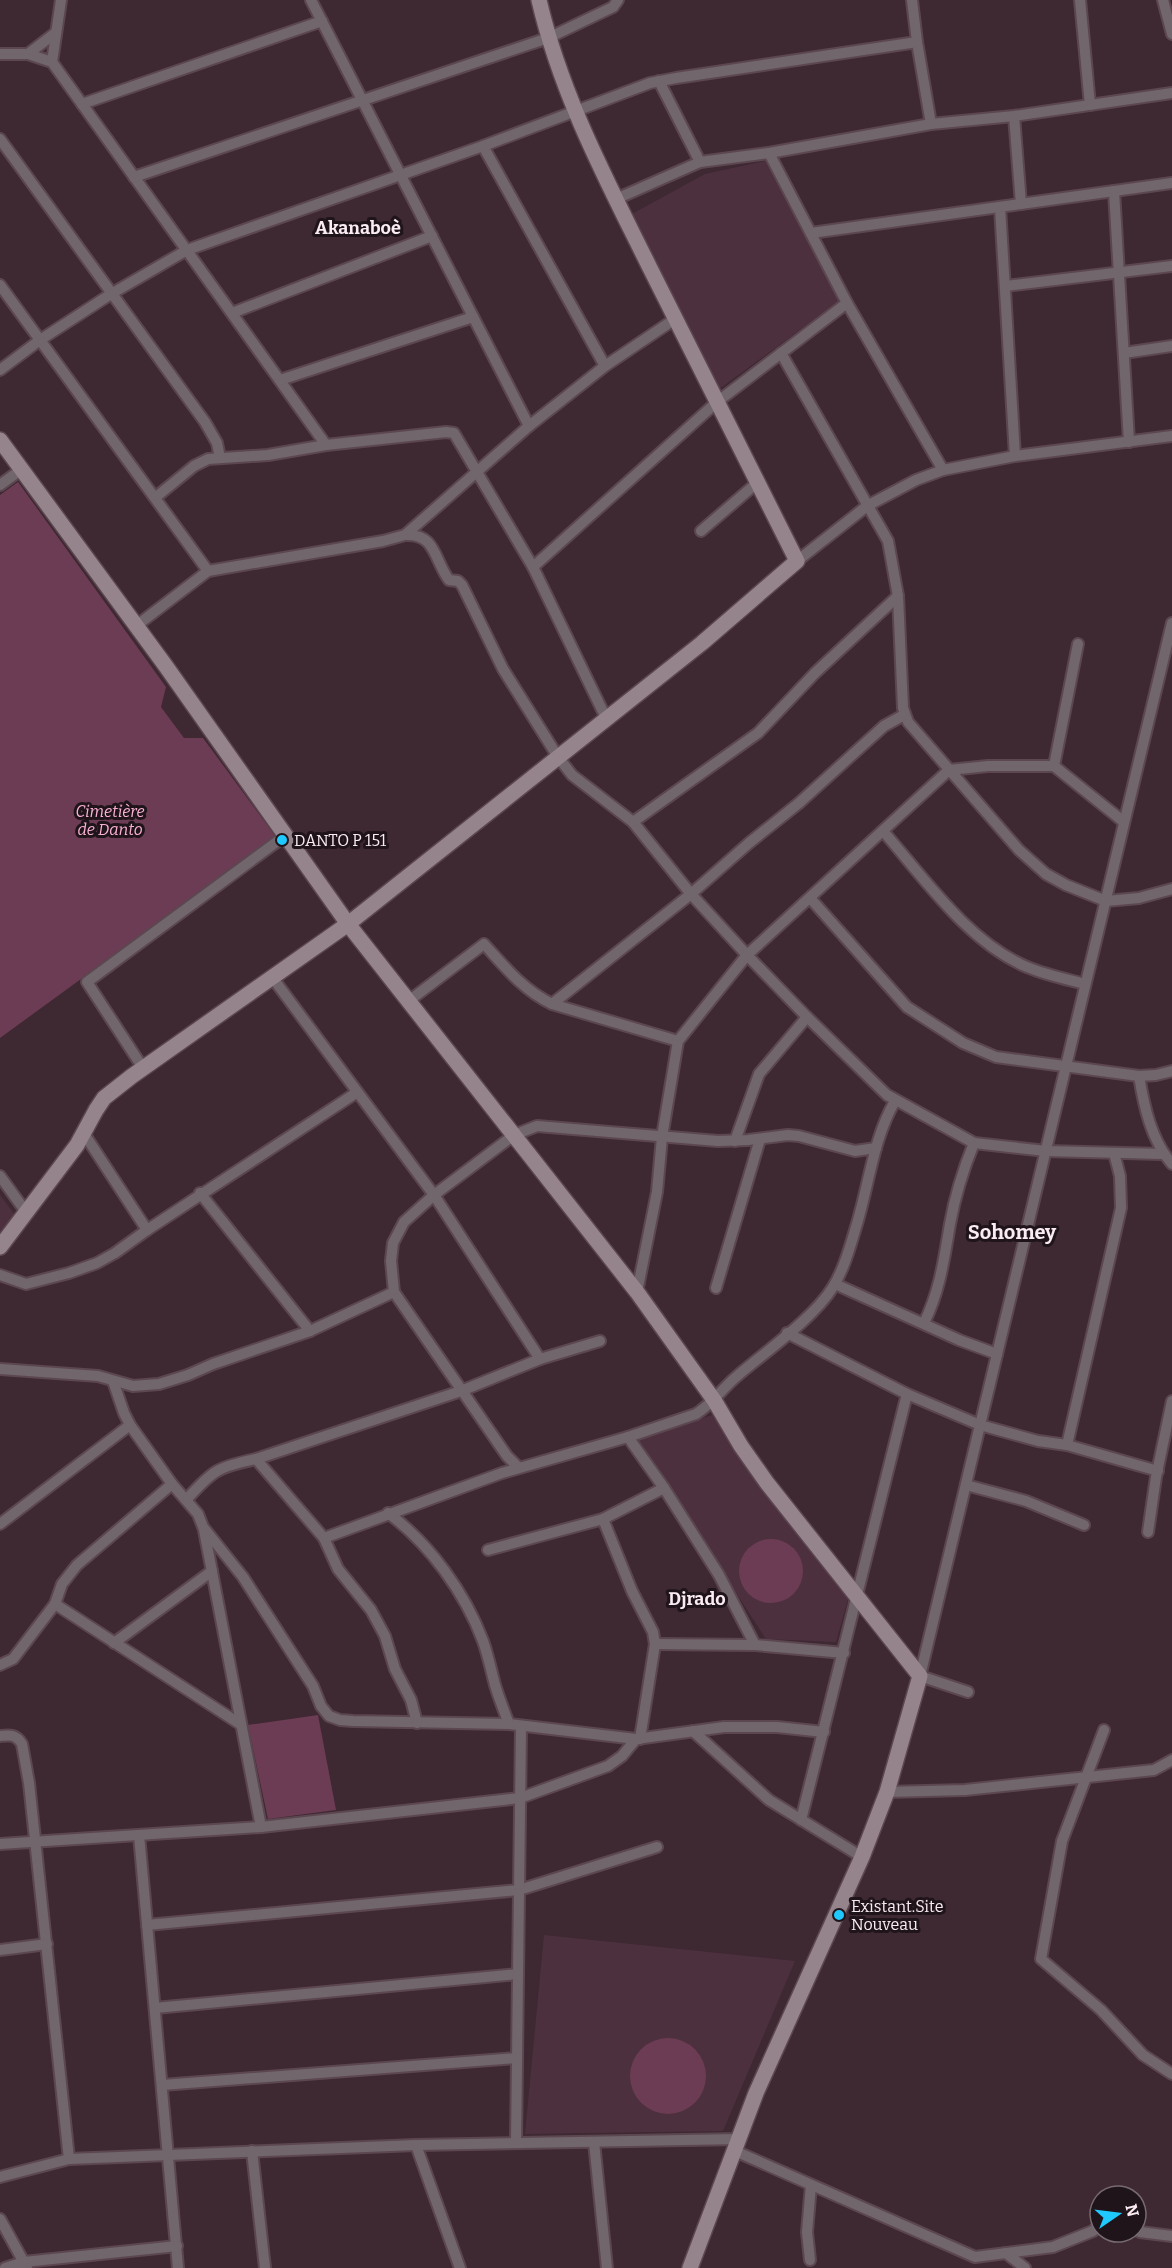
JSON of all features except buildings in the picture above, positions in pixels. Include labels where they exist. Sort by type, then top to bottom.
[{"type":"street","points":[[52,62],[54,34],[60,19],[61,0]]},
{"type":"street","points":[[311,0],[529,426]]},
{"type":"street","points":[[539,0],[548,38],[576,112],[616,199],[797,561]]},
{"type":"street","points":[[134,177],[548,38],[613,7],[618,0]]},
{"type":"street","points":[[912,0],[931,124]]},
{"type":"street","points":[[1080,0],[1090,105]]},
{"type":"street","points":[[1163,0],[1172,34]]},
{"type":"street","points":[[82,104],[322,21]]},
{"type":"street","points":[[28,54],[54,34]]},
{"type":"street","points":[[0,370],[40,340],[111,294],[187,250],[483,146],[659,81],[917,42]]},
{"type":"street","points":[[0,54],[28,54],[52,62],[326,444]]},
{"type":"street","points":[[659,81],[700,162]]},
{"type":"street","points":[[616,199],[700,162],[769,153],[931,124],[1014,116],[1172,93]]},
{"type":"street","points":[[1014,116],[1021,204]]},
{"type":"street","points":[[0,139],[212,432],[220,458]]},
{"type":"street","points":[[483,146],[605,366]]},
{"type":"street","points":[[769,153],[847,303],[943,470]]},
{"type":"street","points":[[811,233],[1172,183]]},
{"type":"street","points":[[1114,191],[1129,442]]},
{"type":"street","points":[[1000,207],[1015,456]]},
{"type":"street","points":[[232,313],[432,236]]},
{"type":"street","points":[[1005,286],[1172,266]]},
{"type":"street","points":[[0,285],[208,571]]},
{"type":"street","points":[[533,567],[717,402],[847,303]]},
{"type":"street","points":[[280,380],[473,317]]},
{"type":"street","points":[[405,535],[529,426],[605,366],[675,319]]},
{"type":"street","points":[[1124,353],[1172,346]]},
{"type":"street","points":[[781,353],[888,541],[898,596],[904,715],[908,722],[1034,865],[1066,885],[1106,901],[1139,898],[1172,889]]},
{"type":"street","points":[[156,497],[200,462],[220,458],[268,455],[326,444],[448,431],[456,435],[533,567],[607,720]]},
{"type":"street","points":[[0,1247],[77,1145],[104,1098],[348,924],[607,720],[702,643],[797,561],[867,506],[916,480],[943,470],[1015,456],[1172,436]]},
{"type":"street","points":[[0,440],[136,626],[348,924],[410,1000],[637,1292],[714,1400],[741,1446],[767,1483],[920,1676],[968,1692]]},
{"type":"street","points":[[0,485],[22,470]]},
{"type":"street","points":[[701,531],[758,482]]},
{"type":"street","points":[[136,626],[208,571],[383,541],[405,535],[414,534],[423,537],[430,543],[449,580],[458,581],[462,585],[503,669],[558,758],[572,775],[633,822],[691,894],[747,955],[807,1017],[895,1101],[975,1143],[1046,1151],[1163,1154]]},
{"type":"street","points":[[633,822],[758,733],[815,674],[898,596]]},
{"type":"street","points":[[690,2268],[777,2042],[862,1857],[887,1792],[920,1676],[1172,624]]},
{"type":"street","points":[[1054,766],[1078,644]]},
{"type":"street","points":[[552,1004],[691,894],[823,783],[884,726],[904,715]]},
{"type":"street","points":[[637,1292],[657,1192],[662,1137],[678,1041],[747,955],[950,770],[988,766],[1054,766],[1125,822]]},
{"type":"street","points":[[883,831],[976,936],[1005,956],[1028,968],[1086,984]]},
{"type":"street","points":[[143,1068],[87,982],[285,835]]},
{"type":"street","points":[[810,898],[907,1007],[981,1052],[996,1057],[1139,1076],[1172,1071]]},
{"type":"street","points":[[410,1000],[484,944],[525,988],[552,1004],[678,1041]]},
{"type":"street","points":[[272,977],[434,1195],[540,1359]]},
{"type":"street","points":[[735,1141],[759,1074],[807,1017]]},
{"type":"street","points":[[1139,1076],[1151,1126],[1163,1154],[1172,1164]]},
{"type":"street","points":[[0,1275],[27,1284],[97,1263],[115,1253],[200,1193],[356,1093]]},
{"type":"street","points":[[324,1538],[518,1467],[628,1437],[696,1414],[821,1303],[835,1284],[855,1231],[876,1148],[895,1101]]},
{"type":"street","points":[[518,1467],[507,1456],[460,1391],[394,1292],[391,1261],[393,1243],[404,1222],[434,1195],[514,1135],[530,1128],[545,1126],[735,1141],[788,1135],[855,1150],[876,1148]]},
{"type":"street","points":[[83,1132],[147,1230]]},
{"type":"street","points":[[716,1288],[760,1139]]},
{"type":"street","points":[[924,1323],[934,1304],[957,1192],[975,1143]]},
{"type":"street","points":[[855,1150],[872,1169]]},
{"type":"street","points":[[1067,1446],[1121,1208],[1120,1176],[1114,1153]]},
{"type":"street","points":[[0,1176],[26,1212]]},
{"type":"street","points":[[200,1193],[310,1331]]},
{"type":"street","points":[[835,1284],[997,1354]]},
{"type":"street","points":[[0,1369],[98,1376],[133,1386],[159,1384],[310,1331],[394,1292]]},
{"type":"street","points":[[787,1333],[907,1394],[980,1425],[1158,1471]]},
{"type":"street","points":[[187,1499],[213,1472],[224,1466],[256,1460],[460,1391],[540,1359],[600,1341]]},
{"type":"street","points":[[113,1381],[123,1413],[130,1425],[172,1484],[198,1514],[203,1527],[261,1827]]},
{"type":"street","points":[[801,1820],[907,1394]]},
{"type":"street","points":[[1148,1532],[1158,1471],[1168,1439],[1172,1401]]},
{"type":"street","points":[[1,1520],[130,1425]]},
{"type":"street","points":[[628,1437],[664,1488],[719,1575],[755,1645]]},
{"type":"street","points":[[502,1473],[507,1456]]},
{"type":"street","points":[[256,1460],[324,1538],[338,1569],[371,1610],[385,1636],[395,1669],[411,1700],[417,1723]]},
{"type":"street","points":[[0,1665],[13,1659],[55,1604],[62,1584],[77,1565],[172,1484]]},
{"type":"street","points":[[966,1485],[1026,1501],[1084,1525]]},
{"type":"street","points":[[488,1550],[603,1519],[664,1488]]},
{"type":"street","points":[[405,1507],[405,1526]]},
{"type":"street","points":[[388,1514],[405,1526],[438,1563],[470,1612],[484,1642],[495,1686],[509,1724]]},
{"type":"street","points":[[0,1844],[261,1827],[520,1798],[608,1766],[622,1756],[638,1739],[655,1644],[652,1632],[632,1591],[603,1519]]},
{"type":"street","points":[[203,1527],[243,1577],[313,1686],[321,1706],[329,1716],[340,1720],[509,1724],[638,1739],[749,1726],[824,1732]]},
{"type":"street","points":[[114,1643],[212,1571]]},
{"type":"street","points":[[55,1604],[240,1724]]},
{"type":"street","points":[[655,1644],[755,1645],[844,1653]]},
{"type":"street","points":[[516,2143],[521,1726]]},
{"type":"street","points":[[1104,1730],[1066,1824],[1041,1959],[1101,2010],[1143,2055],[1172,2074]]},
{"type":"street","points":[[693,1731],[769,1800],[862,1857]]},
{"type":"street","points":[[0,1736],[12,1735],[19,1738],[22,1744],[36,1840],[69,2159]]},
{"type":"street","points":[[887,1792],[965,1790],[1154,1770],[1172,1760]]},
{"type":"street","points":[[139,1835],[178,2268]]},
{"type":"street","points":[[147,1925],[519,1890],[657,1847]]},
{"type":"street","points":[[0,1950],[47,1944]]},
{"type":"street","points":[[155,2008],[518,1974]]},
{"type":"street","points":[[162,2085],[517,2058]]},
{"type":"street","points":[[594,2142],[607,2268]]},
{"type":"street","points":[[0,2178],[69,2159],[416,2145],[594,2142],[737,2145],[811,2185],[975,2257],[1053,2247],[1088,2232]]},
{"type":"street","points":[[416,2145],[460,2268]]},
{"type":"street","points":[[252,2151],[265,2268]]},
{"type":"street","points":[[810,2260],[807,2232],[811,2185]]},
{"type":"street","points":[[0,2219],[25,2265]]},
{"type":"street","points":[[1148,2233],[1172,2236]]},
{"type":"street","points":[[5,2268],[177,2246]]},
{"type":"street","points":[[1006,2253],[1025,2268]]},
{"type":"shaded area","points":[[765,161],[839,301],[718,390],[630,215],[705,174]]},
{"type":"shaded area","points":[[0,1195],[15,1215],[0,1234]]},
{"type":"shaded area","points":[[712,1415],[848,1599],[836,1642],[766,1639],[637,1440]]},
{"type":"shaded area","points":[[544,1935],[795,1961],[723,2131],[525,2134]]},
{"type":"green space","name":"Cimetière de Danto","points":[[18,482],[166,687],[161,707],[184,738],[203,738],[276,837],[0,1038],[0,495]]},
{"type":"green space","points":[[765,1539],[777,1539],[794,1548],[801,1559],[803,1571],[801,1583],[794,1594],[777,1603],[765,1603],[753,1598],[744,1589],[739,1577],[739,1565],[744,1553],[753,1544]]},
{"type":"green space","points":[[318,1715],[336,1810],[268,1819],[248,1725]]},
{"type":"green space","points":[[661,2038],[675,2038],[689,2044],[700,2055],[706,2069],[703,2091],[695,2103],[675,2114],[661,2114],[647,2108],[636,2097],[630,2083],[630,2069],[636,2055],[647,2044]]},
{"type":"place","name":"DANTO P 151","points":[[282,840]]},
{"type":"place","name":"Existant.Site Nouveau","points":[[839,1915]]},
{"type":"district","name":"Akanaboè","points":[[358,228]]},
{"type":"district","name":"Sohomey","points":[[1012,1232]]},
{"type":"district","name":"Djrado","points":[[697,1599]]}]
